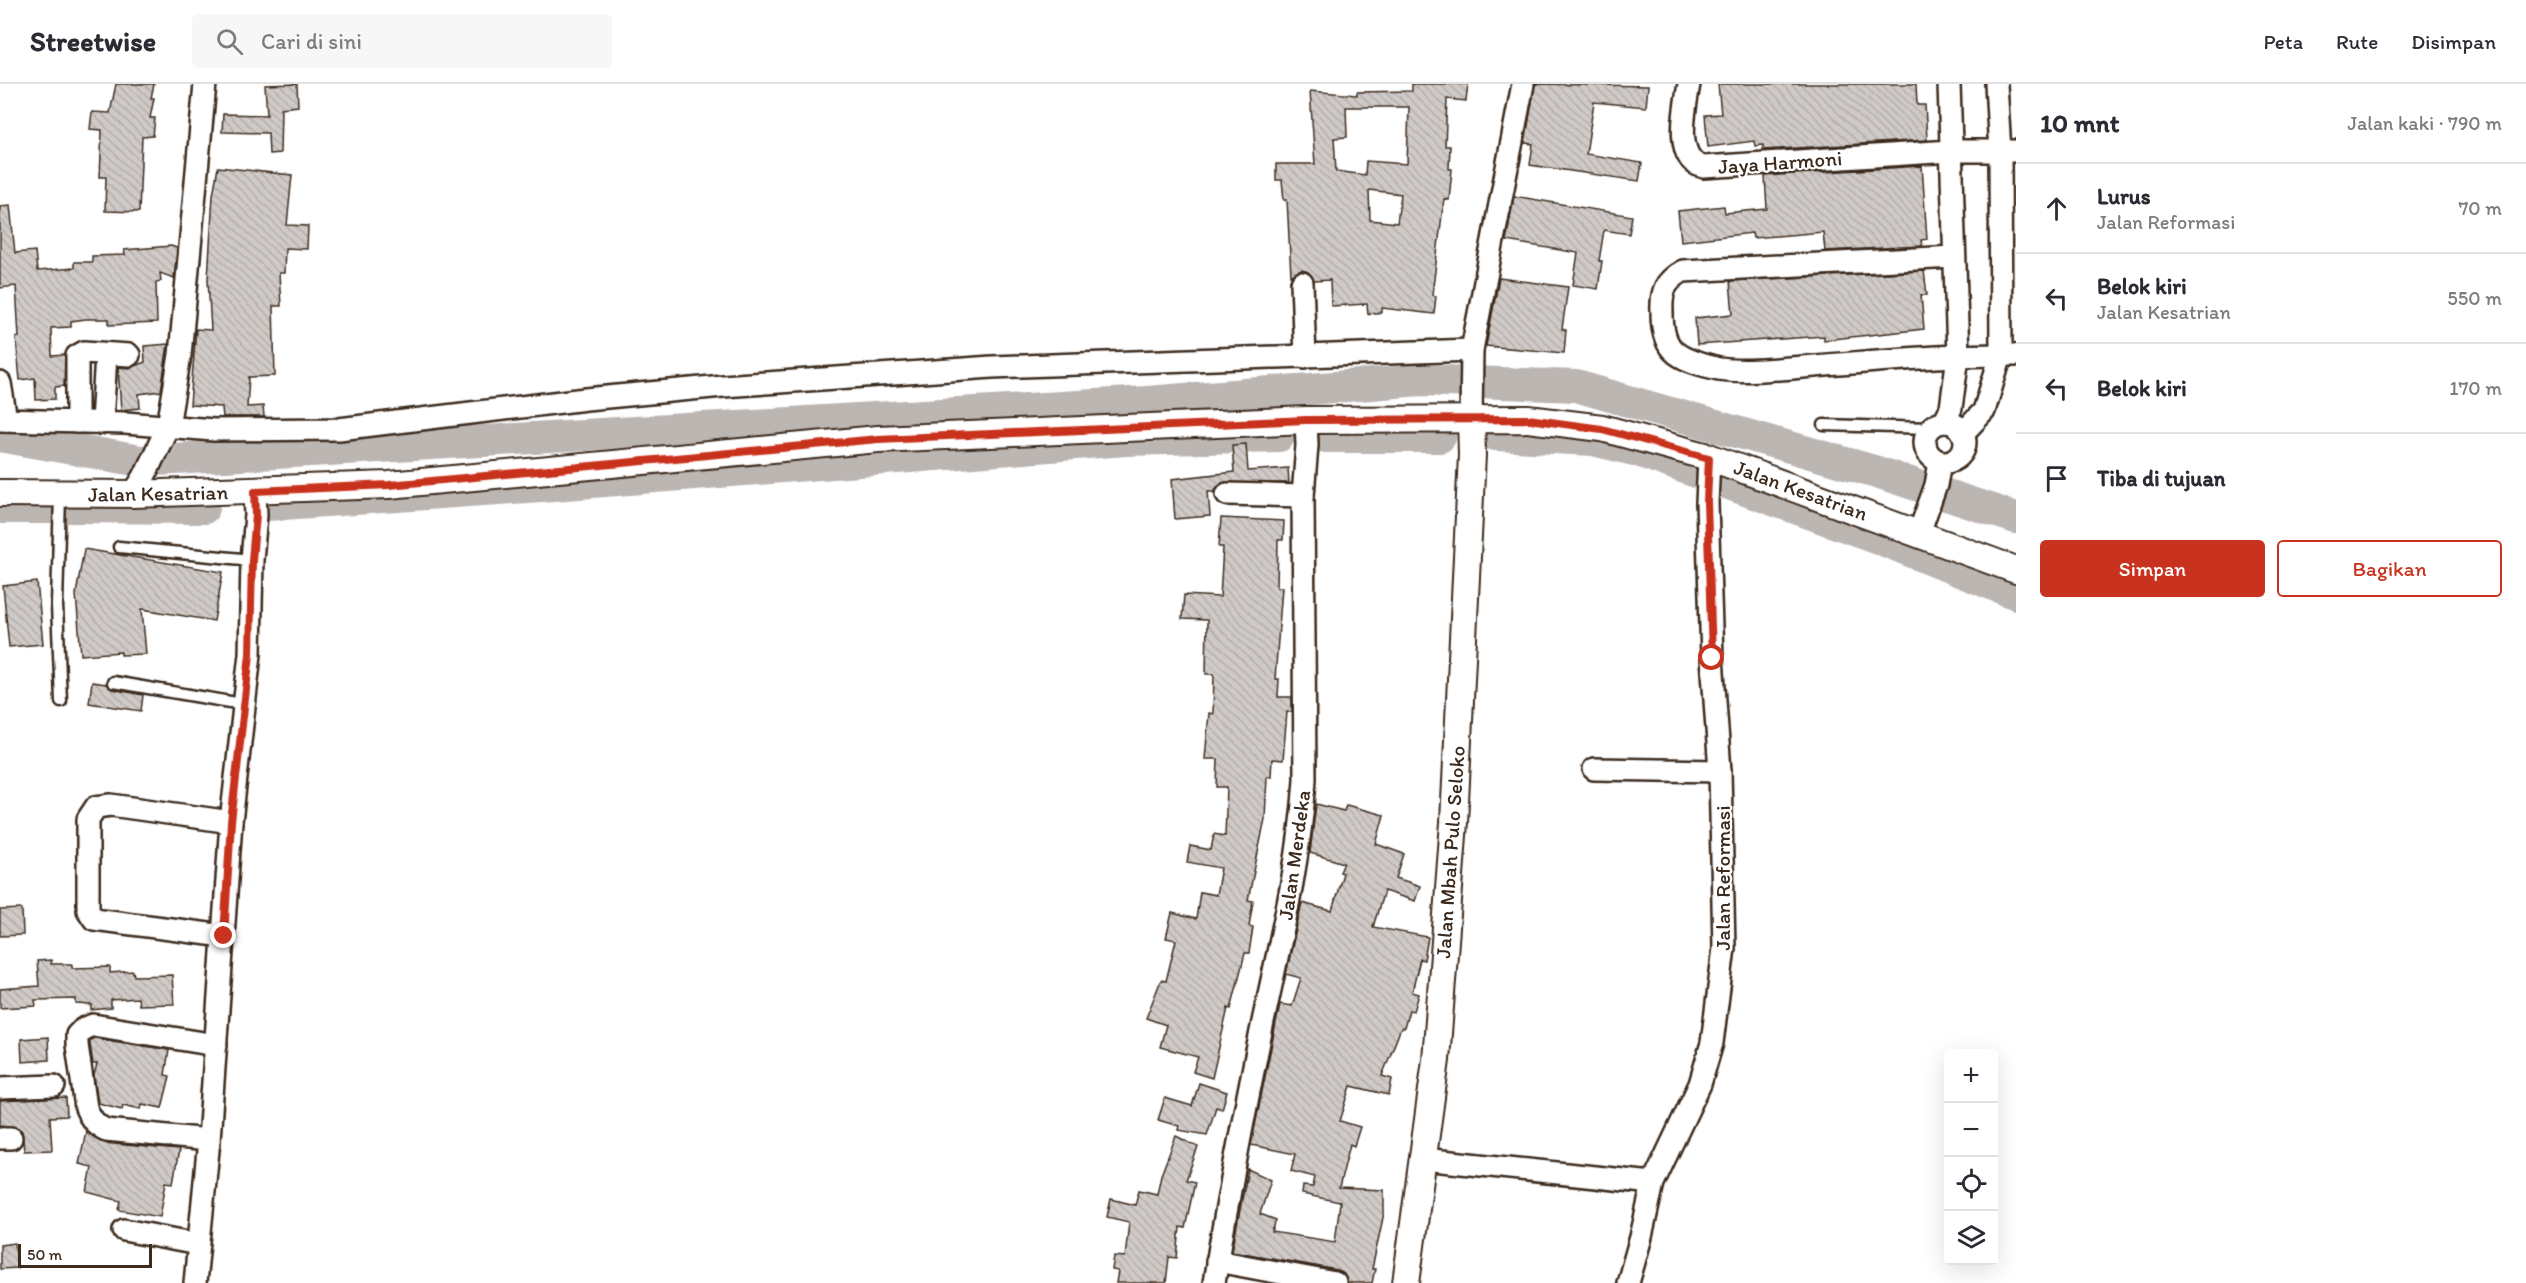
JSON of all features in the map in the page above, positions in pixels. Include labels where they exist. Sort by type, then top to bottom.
[{"type":"street","points":[[139,485],[166,430],[180,355],[205,84]]},
{"type":"street","points":[[1472,427],[1472,358],[1523,84]]},
{"type":"street","name":"Jaya Harmoni","points":[[1689,84],[1685,112],[1685,147],[1688,158],[1694,165],[1704,167],[1951,151]]},
{"type":"street","points":[[1937,425],[1958,426],[1964,432],[1965,448],[1961,455],[1948,462],[1940,462],[1933,458],[1925,445],[1937,425],[1951,408],[1958,356],[1949,84]]},
{"type":"street","points":[[1964,432],[1984,411],[2008,355],[2008,152],[1996,84]]},
{"type":"street","points":[[1951,151],[2008,152]]},
{"type":"street","points":[[1954,257],[1683,271],[1670,278],[1664,291],[1662,311],[1664,335],[1669,347],[1692,362],[1721,369],[1774,369],[1958,356],[2008,355]]},
{"type":"street","points":[[1302,282],[1304,346]]},
{"type":"street","points":[[0,383],[3,420],[102,423],[166,430],[339,429],[586,399],[723,386],[1304,346],[1472,358]]},
{"type":"street","points":[[77,422],[77,356],[84,352],[129,355]]},
{"type":"street","points":[[102,423],[106,354]]},
{"type":"street","name":"Jalan Kesatrian","points":[[0,494],[60,495],[139,485],[255,503],[389,485],[878,439],[1472,427],[1528,419],[1565,422],[1602,429],[1709,464],[1922,527],[2016,570]]},
{"type":"street","name":"Jalan Mbah Pulo Seloko","points":[[1406,1283],[1436,1060],[1454,822],[1472,427]]},
{"type":"street","name":"Jalan Merdeka","points":[[1214,1283],[1245,1107],[1292,882],[1303,810],[1305,779],[1303,496],[1306,432]]},
{"type":"street","points":[[1922,527],[1936,485],[1940,462]]},
{"type":"street","name":"Jalan Reformasi","points":[[1628,1283],[1653,1183],[1700,1084],[1712,1043],[1724,948],[1720,771],[1712,658],[1707,502],[1709,464]]},
{"type":"street","points":[[1227,494],[1303,496]]},
{"type":"street","points":[[195,1283],[209,1140],[231,822],[250,654],[255,503]]},
{"type":"street","points":[[1594,769],[1720,771]]},
{"type":"street","points":[[224,936],[94,919],[88,910],[87,819],[96,807],[111,804],[231,822]]},
{"type":"street","points":[[209,1140],[106,1130],[97,1126],[90,1118],[86,1108],[77,1039],[82,1029],[93,1025],[216,1045]]},
{"type":"street","points":[[0,1088],[54,1086]]},
{"type":"street","points":[[1423,1159],[1653,1183]]},
{"type":"street","points":[[124,1230],[198,1244]]},
{"type":"street","points":[[1217,1262],[1335,1283]]},
{"type":"lane","points":[[1824,425],[1937,425]]},
{"type":"lane","points":[[60,495],[57,605],[61,701]]},
{"type":"lane","points":[[119,547],[252,560]]},
{"type":"lane","points":[[113,682],[243,704]]},
{"type":"building","points":[[116,84],[154,84],[150,118],[155,118],[153,136],[142,137],[139,212],[105,211],[106,177],[100,177],[102,130],[90,129],[92,112],[110,113]]},
{"type":"building","points":[[297,84],[298,106],[281,108],[280,153],[269,154],[268,133],[222,132],[223,114],[267,115],[265,85]]},
{"type":"building","points":[[1412,84],[1468,84],[1466,101],[1447,99],[1445,146],[1450,146],[1449,169],[1452,169],[1449,200],[1444,199],[1432,295],[1436,296],[1434,314],[1382,308],[1382,312],[1368,314],[1367,304],[1331,306],[1330,280],[1314,281],[1308,272],[1302,270],[1291,276],[1287,199],[1284,200],[1282,180],[1276,180],[1276,164],[1315,164],[1310,91],[1357,95],[1357,92],[1412,91]],"holes":[[[1346,107],[1409,107],[1407,164],[1366,161],[1365,175],[1336,171],[1334,138],[1347,137]],[[1369,190],[1401,194],[1397,223],[1370,220]]]},
{"type":"building","points":[[1535,84],[1648,86],[1646,107],[1594,102],[1586,154],[1642,163],[1639,181],[1530,165],[1533,144],[1525,143]]},
{"type":"building","points":[[1718,84],[1916,84],[1917,105],[1925,105],[1927,140],[1763,150],[1763,145],[1755,146],[1754,141],[1708,147],[1705,115],[1721,114]]},
{"type":"building","points":[[1922,166],[1927,239],[1921,240],[1922,246],[1825,251],[1823,232],[1753,238],[1752,233],[1681,241],[1678,211],[1724,206],[1725,213],[1767,209],[1765,176]]},
{"type":"building","points":[[218,167],[292,175],[287,225],[308,226],[307,249],[285,248],[284,273],[279,273],[281,306],[273,306],[275,376],[249,377],[247,407],[263,406],[264,417],[223,417],[222,407],[190,405],[196,329],[211,330],[208,279],[213,195]]},
{"type":"building","points":[[1514,196],[1632,216],[1629,234],[1604,230],[1599,261],[1602,261],[1598,289],[1573,285],[1578,253],[1506,241]]},
{"type":"building","points":[[10,205],[15,253],[35,251],[37,271],[74,268],[74,262],[92,262],[92,256],[125,255],[124,250],[171,246],[177,248],[174,278],[160,273],[161,281],[156,282],[157,323],[109,325],[109,319],[86,319],[71,321],[71,327],[51,328],[52,356],[65,355],[64,386],[55,387],[55,399],[36,400],[35,378],[20,380],[16,338],[19,337],[16,286],[0,288],[0,206]]},
{"type":"building","points":[[1924,271],[1927,295],[1921,295],[1924,329],[1824,340],[1824,336],[1697,345],[1695,318],[1733,314],[1730,281]]},
{"type":"building","points":[[1499,278],[1568,287],[1562,329],[1566,330],[1564,353],[1486,346]]},
{"type":"building","points":[[168,344],[161,391],[139,394],[140,408],[121,410],[118,367],[129,368],[145,362],[144,346]]},
{"type":"building","points":[[1246,444],[1248,471],[1288,468],[1289,483],[1221,483],[1215,491],[1208,491],[1210,516],[1175,519],[1172,479],[1234,472],[1232,445]]},
{"type":"building","points":[[1221,518],[1284,521],[1283,540],[1278,540],[1277,587],[1282,587],[1275,679],[1279,679],[1278,697],[1292,697],[1292,712],[1287,712],[1283,760],[1272,759],[1271,776],[1267,776],[1265,819],[1248,900],[1253,901],[1249,926],[1253,927],[1249,953],[1245,953],[1231,1009],[1228,1008],[1212,1078],[1193,1072],[1198,1057],[1160,1047],[1166,1025],[1146,1018],[1161,980],[1166,981],[1176,940],[1166,938],[1172,913],[1196,919],[1200,892],[1216,895],[1221,868],[1187,862],[1190,846],[1211,850],[1214,834],[1225,836],[1227,787],[1217,787],[1218,759],[1205,759],[1209,713],[1213,714],[1214,674],[1206,674],[1207,620],[1182,619],[1184,595],[1220,597],[1223,547],[1219,547]]},
{"type":"building","points":[[84,549],[223,572],[214,621],[142,609],[146,654],[121,655],[121,652],[81,655],[76,594]]},
{"type":"building","points":[[37,582],[43,644],[9,647],[3,586]]},
{"type":"building","points":[[92,682],[106,684],[112,689],[143,695],[141,711],[89,703]]},
{"type":"building","points":[[1316,804],[1344,811],[1346,805],[1384,815],[1376,844],[1404,854],[1396,878],[1420,886],[1415,901],[1384,891],[1373,927],[1428,937],[1424,960],[1420,959],[1412,992],[1419,994],[1414,1011],[1409,1010],[1404,1028],[1401,1028],[1382,1076],[1392,1079],[1389,1095],[1351,1086],[1340,1121],[1360,1127],[1354,1146],[1350,1144],[1339,1188],[1384,1190],[1384,1213],[1372,1269],[1375,1269],[1372,1283],[1347,1283],[1344,1274],[1337,1270],[1232,1251],[1248,1169],[1271,1180],[1260,1214],[1276,1220],[1272,1232],[1335,1242],[1340,1202],[1302,1194],[1303,1186],[1313,1187],[1315,1177],[1291,1171],[1295,1154],[1251,1145],[1280,1004],[1292,1006],[1301,978],[1286,974],[1302,903],[1332,911],[1343,873],[1340,872],[1344,863],[1310,853]]},
{"type":"building","points":[[22,909],[23,935],[0,936],[0,910]]},
{"type":"building","points":[[51,960],[51,964],[72,964],[72,968],[110,967],[110,973],[133,971],[134,976],[172,975],[174,1004],[139,1005],[138,998],[111,1000],[111,1008],[91,1010],[92,1005],[76,1004],[76,999],[35,1000],[36,1006],[0,1008],[0,989],[39,986],[37,961]]},
{"type":"building","points":[[48,1037],[49,1060],[22,1062],[21,1039]]},
{"type":"building","points":[[94,1038],[169,1050],[165,1075],[170,1076],[162,1108],[142,1104],[141,1109],[123,1105],[122,1109],[98,1103],[94,1075],[97,1064],[93,1064],[90,1044],[90,1040]]},
{"type":"building","points":[[1199,1083],[1227,1092],[1222,1109],[1216,1107],[1207,1135],[1178,1130],[1179,1126],[1158,1120],[1165,1098],[1192,1106]]},
{"type":"building","points":[[66,1098],[67,1116],[50,1117],[52,1150],[24,1151],[22,1131],[17,1127],[0,1125],[0,1101]]},
{"type":"building","points":[[86,1131],[104,1143],[179,1150],[173,1183],[166,1182],[160,1217],[119,1210],[121,1201],[87,1192],[92,1167],[79,1164]]},
{"type":"building","points":[[1176,1136],[1198,1147],[1186,1180],[1195,1182],[1185,1228],[1180,1227],[1177,1258],[1169,1257],[1166,1283],[1116,1283],[1118,1271],[1112,1270],[1114,1256],[1125,1257],[1129,1222],[1107,1217],[1111,1199],[1135,1205],[1139,1190],[1157,1194],[1161,1175]]},
{"type":"building","points":[[15,1243],[17,1268],[0,1269],[0,1245]]},
{"type":"waterway","points":[[0,436],[140,461],[1147,402],[1421,380],[1576,386],[1877,472],[2016,518]]},
{"type":"waterway","points":[[1495,435],[1593,440],[1638,451],[1875,537],[2016,594]]},
{"type":"waterway","points":[[268,505],[1126,440],[1279,436]]},
{"type":"waterway","points":[[1326,437],[1440,437]]},
{"type":"waterway","points":[[66,507],[204,508]]},
{"type":"waterway","points":[[0,508],[53,508]]},
{"type":"route","points":[[224,936],[231,822],[250,654],[255,491],[389,485],[878,439],[1306,420],[1493,418],[1565,422],[1602,429],[1709,458],[1707,502],[1712,658]]}]
